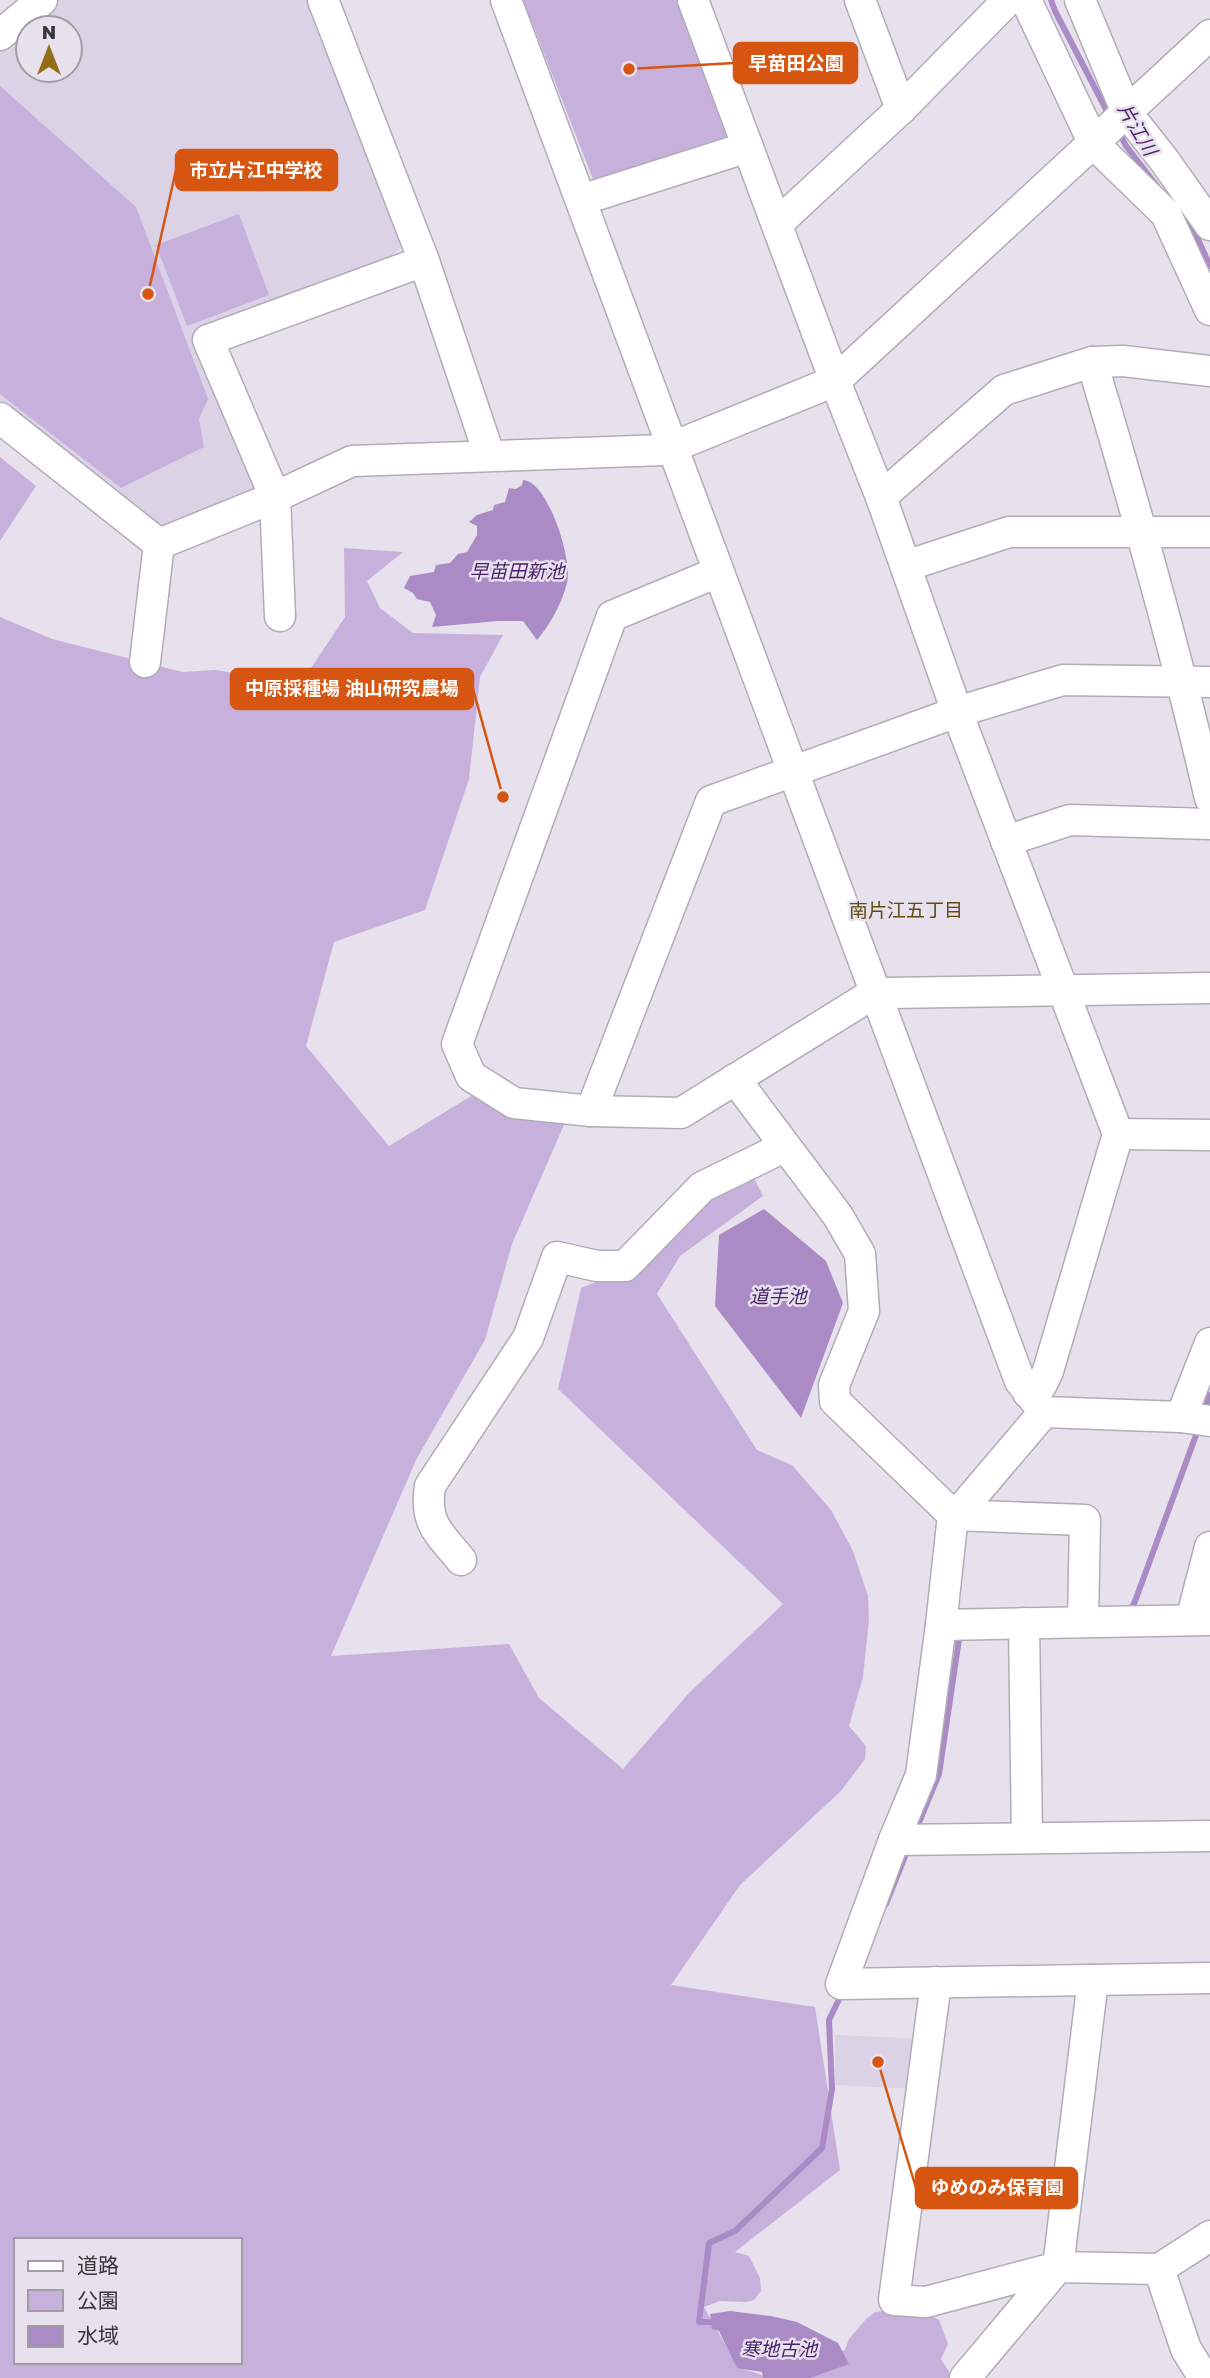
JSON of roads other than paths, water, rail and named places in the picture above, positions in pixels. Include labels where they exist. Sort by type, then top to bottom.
[{"type":"street","points":[[0,35],[42,0]]},
{"type":"street","points":[[323,0],[424,261],[486,445],[483,455]]},
{"type":"street","points":[[506,0],[1020,1381],[1036,1403],[1198,1419],[1210,1343]]},
{"type":"street","points":[[693,0],[881,497],[957,712],[1118,1134],[1048,1371],[1036,1403],[960,1511],[953,1515]]},
{"type":"street","points":[[860,0],[901,109]]},
{"type":"street","points":[[777,224],[901,109],[1009,0]]},
{"type":"street","points":[[1026,0],[1094,144],[1166,214],[1210,310]]},
{"type":"street","points":[[1080,0],[1127,113],[1210,225]]},
{"type":"street","points":[[159,544],[275,497],[352,461],[665,450],[835,381],[1210,35]]},
{"type":"street","points":[[581,200],[748,147]]},
{"type":"street","points":[[280,616],[275,497],[208,341],[424,261]]},
{"type":"street","points":[[881,497],[1004,390],[1092,362],[1123,361],[1210,371]]},
{"type":"street","points":[[1092,362],[1143,531],[1196,681],[1210,798]]},
{"type":"street","points":[[0,418],[159,544]]},
{"type":"street","points":[[906,566],[1009,531],[1210,531]]},
{"type":"street","points":[[145,662],[159,544]]},
{"type":"street","points":[[718,572],[612,616],[457,1044],[471,1076],[514,1103],[592,1111],[681,1113],[863,1000],[888,993],[1210,988]]},
{"type":"street","points":[[592,1111],[710,801],[957,712],[1063,680],[1196,681]]},
{"type":"street","points":[[1006,841],[1070,820],[1210,824]]},
{"type":"street","points":[[735,1079],[838,1216],[860,1254],[864,1311],[834,1385],[835,1401],[953,1515],[1085,1520],[1083,1622]]},
{"type":"street","points":[[1118,1134],[1210,1135]]},
{"type":"street","points":[[461,1560],[429,1518],[430,1486],[528,1338],[557,1257],[597,1266],[625,1266],[702,1187],[784,1147]]},
{"type":"street","points":[[953,1515],[921,1775],[905,1840],[850,1984],[1210,1978]]},
{"type":"street","points":[[941,1625],[1024,1631],[1083,1622],[1200,1620],[1210,1547]]},
{"type":"street","points":[[1024,1631],[1027,1838]]},
{"type":"street","points":[[905,1840],[1210,1836]]},
{"type":"street","points":[[965,2378],[1058,2267],[1093,1980]]},
{"type":"street","points":[[936,1982],[894,2300],[926,2302],[1058,2267],[1159,2269],[1210,2236]]},
{"type":"street","points":[[1159,2269],[1186,2348],[1204,2378]]},
{"type":"water","name":"早苗田新池","points":[[523,480],[541,493],[549,507],[557,523],[566,557],[567,583],[551,621],[537,640],[523,621],[432,627],[436,615],[430,602],[417,599],[404,588],[410,576],[434,572],[436,565],[450,563],[458,554],[467,552],[477,535],[477,526],[469,522],[477,515],[493,510],[494,505],[505,502],[509,488],[516,489],[522,485]]},
{"type":"water","name":"道手池","points":[[764,1209],[826,1261],[843,1303],[801,1418],[715,1306],[719,1235]]},
{"type":"water","name":"寒地古池","points":[[730,2311],[797,2322],[838,2343],[849,2364],[810,2378],[763,2378],[762,2372],[737,2368],[719,2331],[712,2329],[710,2314]]},
{"type":"waterway","name":"片江川","points":[[1051,0],[1110,117]]},
{"type":"waterway","name":"片江川","points":[[1119,132],[1126,146],[1157,186]]},
{"type":"waterway","name":"片江川","points":[[1181,216],[1196,235],[1210,266]]},
{"type":"waterway","points":[[1204,1413],[1210,1395]]},
{"type":"waterway","points":[[1127,1612],[1134,1604],[1199,1427]]},
{"type":"waterway","points":[[915,1832],[939,1774],[959,1639],[964,1635]]},
{"type":"waterway","points":[[886,1904],[908,1849]]},
{"type":"waterway","points":[[711,2322],[699,2322],[709,2243],[735,2231],[822,2148],[832,2089],[829,2020],[843,1991]]},
{"type":"place","name":"早苗田公園","points":[[629,69]]},
{"type":"place","name":"市立片江中学校","points":[[148,294]]},
{"type":"place","name":"中原採種場 油山研究農場","points":[[503,797]]},
{"type":"place","name":"ゆめのみ保育園","points":[[878,2062]]},
{"type":"district","name":"南片江五丁目","points":[[906,909]]}]
